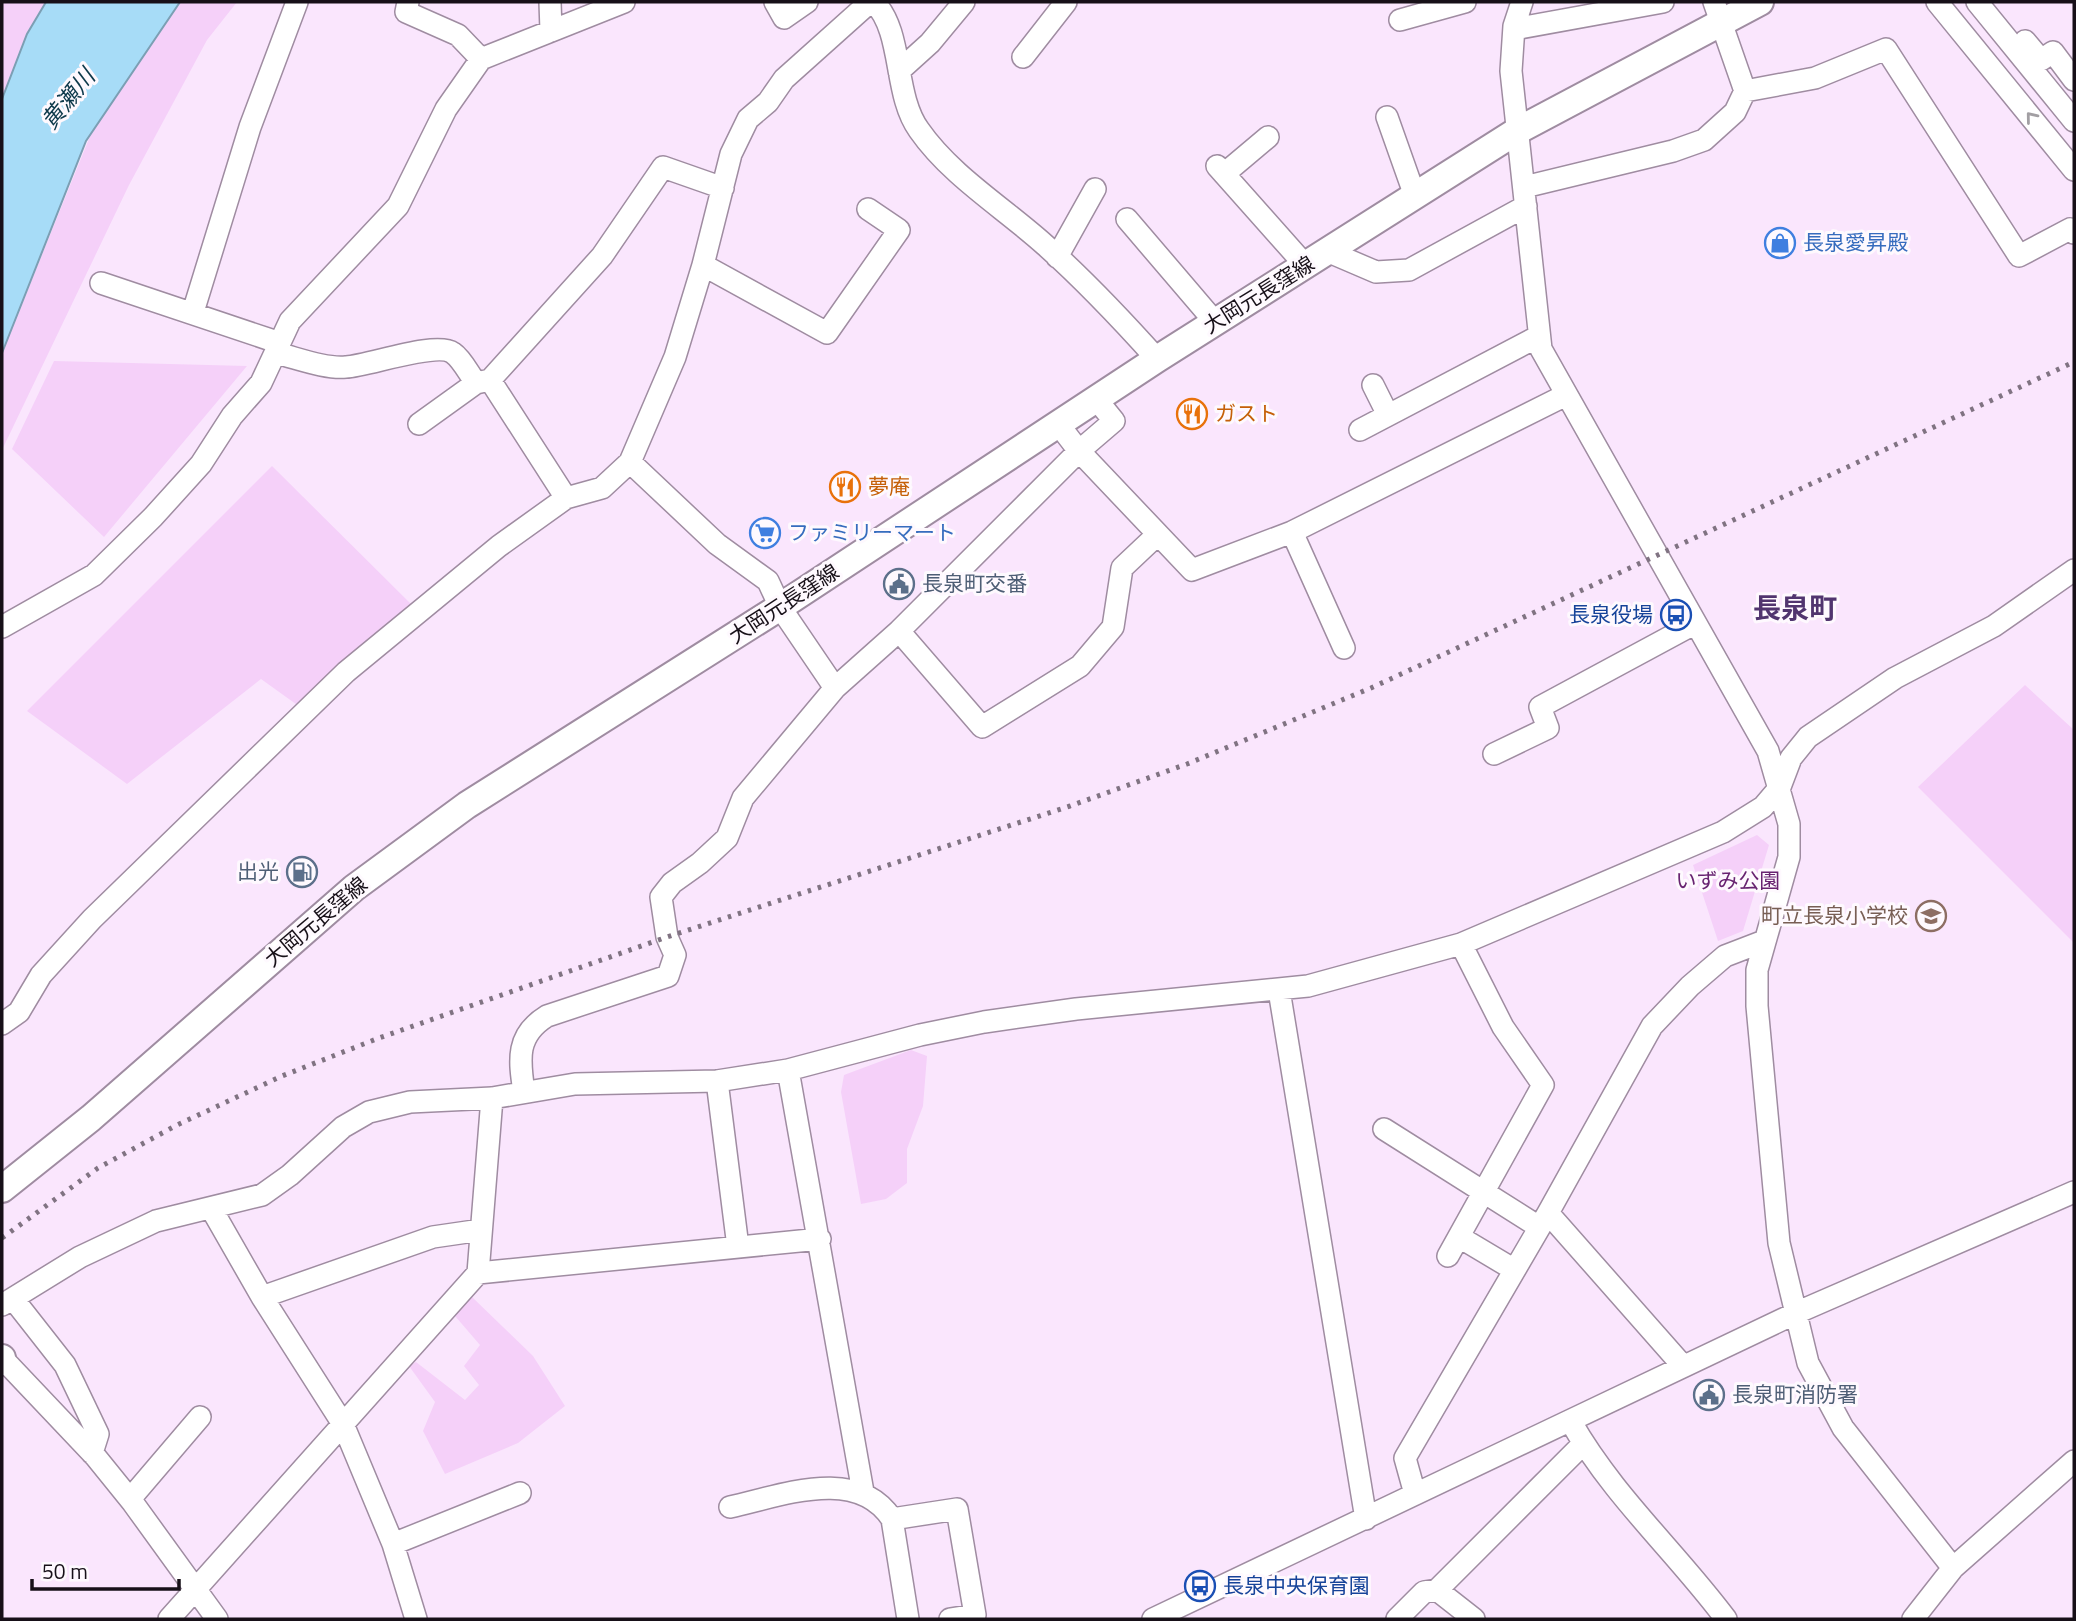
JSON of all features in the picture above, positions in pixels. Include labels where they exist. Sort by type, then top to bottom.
[{"type":"main road","name":"大岡元長窪線","points":[[2,1189],[91,1118],[364,880],[467,805],[780,607],[1157,359],[1517,131],[1718,11],[1760,2]]},
{"type":"street","points":[[193,312],[250,127],[297,2]]},
{"type":"street","points":[[408,2],[406,12],[458,35],[481,59]]},
{"type":"street","points":[[550,2],[551,31]]},
{"type":"street","points":[[2,627],[94,575],[153,517],[201,464],[232,416],[261,383],[290,321],[398,206],[446,109],[481,59],[624,2]]},
{"type":"street","points":[[775,2],[785,18],[807,2]]},
{"type":"street","points":[[2,1024],[19,1012],[41,975],[92,919],[346,672],[499,546],[566,498],[602,488],[630,463],[675,357],[703,265],[731,154],[748,120],[768,102],[784,79],[872,2],[887,15],[909,113],[918,130],[940,155],[1057,257],[1157,359]]},
{"type":"street","points":[[899,71],[929,43],[964,2]]},
{"type":"street","points":[[1023,58],[1066,2]]},
{"type":"street","points":[[1400,20],[1465,2]]},
{"type":"street","points":[[1522,2],[1514,29],[1511,71],[1541,349],[1694,624],[1762,740],[1780,787],[1788,824],[1789,857],[1757,970],[1757,1006],[1779,1243],[1808,1363],[1843,1429],[1953,1568]]},
{"type":"street","points":[[1514,29],[1663,2]]},
{"type":"street","points":[[1937,2],[2074,170]]},
{"type":"street","points":[[1977,2],[2074,121]]},
{"type":"street","points":[[1993,2],[2041,60],[2053,52],[2074,80]]},
{"type":"street","points":[[1268,137],[1220,170],[1316,258],[1376,272],[1409,271],[1525,197],[1704,140],[1735,112],[1745,91],[1718,11]]},
{"type":"street","points":[[1745,91],[1815,78],[1886,49],[2019,256],[2070,229],[2074,233]]},
{"type":"street","points":[[1387,117],[1415,196]]},
{"type":"street","points":[[419,424],[483,381],[602,256],[663,167],[723,188]]},
{"type":"street","points":[[1057,257],[1095,189]]},
{"type":"street","points":[[703,265],[827,333],[900,230],[868,209]]},
{"type":"street","points":[[1127,219],[1215,322]]},
{"type":"street","points":[[101,283],[193,312],[278,348],[345,368],[378,359],[388,360],[442,349],[453,353],[483,381],[566,498]]},
{"type":"street","points":[[1360,430],[1539,336]]},
{"type":"street","points":[[1373,385],[1388,415]]},
{"type":"street","points":[[1059,425],[1079,451],[1192,570],[1293,532],[1566,395]]},
{"type":"street","points":[[524,1092],[521,1069],[523,1042],[532,1025],[547,1016],[668,976],[675,955],[667,937],[662,897],[672,883],[700,863],[727,838],[743,797],[835,688],[899,631],[1079,451],[1114,421],[1097,400]]},
{"type":"street","points":[[630,463],[717,544],[768,581],[780,607],[835,688]]},
{"type":"street","points":[[1293,532],[1344,648]]},
{"type":"street","points":[[899,631],[982,727],[1080,666],[1113,627],[1122,568],[1157,536]]},
{"type":"street","points":[[92,1453],[98,1434],[65,1365],[8,1303],[80,1257],[156,1221],[261,1195],[290,1175],[343,1127],[369,1112],[410,1102],[492,1098],[575,1084],[717,1081],[789,1070],[920,1035],[985,1022],[1076,1009],[1279,990],[1377,969],[1461,944],[1723,832],[1763,807],[1780,787],[1791,758],[1808,737],[1895,678],[1994,626],[2074,570]]},
{"type":"street","points":[[1494,754],[1548,727],[1540,707],[1694,624]]},
{"type":"street","points":[[1415,1494],[1405,1458],[1544,1220],[1652,1026],[1690,986],[1725,956],[1764,942]]},
{"type":"street","points":[[1448,1256],[1461,1238],[1542,1085],[1503,1027],[1461,944]]},
{"type":"street","points":[[1279,990],[1366,1519]]},
{"type":"street","points":[[789,1070],[863,1492]]},
{"type":"street","points":[[717,1081],[738,1247]]},
{"type":"street","points":[[169,1619],[478,1273],[492,1098]]},
{"type":"street","points":[[1384,1129],[1484,1194],[1544,1220],[1683,1367]]},
{"type":"street","points":[[1153,1619],[1796,1313],[2074,1192]]},
{"type":"street","points":[[211,1208],[262,1297],[343,1424],[393,1544],[416,1619]]},
{"type":"street","points":[[262,1297],[433,1237],[481,1230]]},
{"type":"street","points":[[1461,1238],[1513,1269]]},
{"type":"street","points":[[478,1273],[820,1239]]},
{"type":"street","points":[[2,1360],[92,1453],[130,1499],[194,1591],[217,1619]]},
{"type":"street","points":[[130,1499],[200,1417]]},
{"type":"street","points":[[1571,1422],[1583,1444],[1641,1521],[1691,1572],[1726,1619]]},
{"type":"street","points":[[1397,1619],[1424,1592],[1437,1590],[1583,1444]]},
{"type":"street","points":[[1913,1619],[1953,1568],[2074,1461]]},
{"type":"street","points":[[730,1507],[829,1487],[863,1492],[883,1506],[892,1519],[908,1619]]},
{"type":"street","points":[[393,1544],[520,1493]]},
{"type":"street","points":[[892,1519],[957,1510],[975,1615],[950,1619]]},
{"type":"street","points":[[1437,1590],[1474,1619]]},
{"type":"green space","points":[[2,2],[46,2],[27,34],[2,99]]},
{"type":"green space","points":[[181,2],[237,2],[207,40],[129,185],[2,450],[2,353],[91,134]]},
{"type":"green space","points":[[54,361],[247,366],[104,537],[12,449]]},
{"type":"green space","points":[[272,466],[411,604],[307,712],[261,679],[127,784],[27,711]]},
{"type":"green space","points":[[2025,685],[2074,730],[2074,943],[1918,787]]},
{"type":"green space","name":"いずみ公園","points":[[1757,835],[1769,845],[1743,931],[1718,941],[1693,865]]},
{"type":"green space","points":[[911,1050],[927,1056],[923,1106],[907,1149],[907,1183],[886,1199],[861,1204],[841,1092],[844,1075]]},
{"type":"green space","points":[[472,1297],[533,1356],[565,1406],[518,1443],[445,1474],[423,1431],[435,1402],[409,1366],[416,1362],[465,1400],[479,1385],[464,1366],[480,1345],[455,1316]]},
{"type":"water","name":"黄瀬川","points":[[46,2],[180,2],[86,141],[2,353],[2,99],[27,34]]},
{"type":"railway","points":[[2,1238],[98,1168],[177,1125],[282,1076],[379,1038],[667,937],[1070,806],[1187,764],[1371,688],[2074,362]]},
{"type":"place","name":"長泉愛昇殿","points":[[1780,243]]},
{"type":"place","name":"ガスト","points":[[1192,414]]},
{"type":"place","name":"夢庵","points":[[845,487]]},
{"type":"place","name":"ファミリーマート","points":[[765,533]]},
{"type":"place","name":"長泉町交番","points":[[899,584]]},
{"type":"place","name":"長泉役場","points":[[1676,615]]},
{"type":"place","name":"出光","points":[[302,872]]},
{"type":"place","name":"町立長泉小学校","points":[[1931,916]]},
{"type":"place","name":"長泉町消防署","points":[[1709,1395]]},
{"type":"place","name":"長泉中央保育園","points":[[1200,1586]]},
{"type":"district","name":"長泉町","points":[[1795,608]]}]
